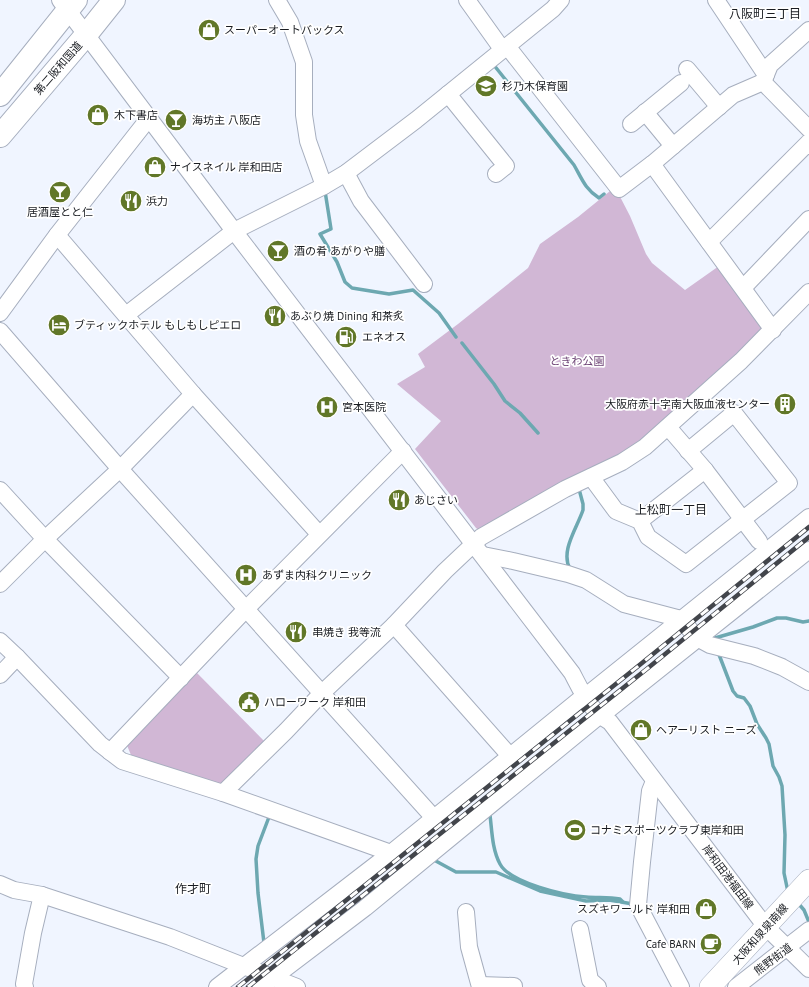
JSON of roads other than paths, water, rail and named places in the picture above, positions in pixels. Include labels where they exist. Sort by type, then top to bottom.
[{"type":"highway","name":"第二阪和国道","points":[[0,136],[114,0]]},
{"type":"highway","points":[[0,95],[68,3]]},
{"type":"main road","name":"大阪和泉泉南線","points":[[710,987],[809,880]]},
{"type":"street","points":[[277,0],[290,22],[304,62],[304,115],[308,141],[324,186]]},
{"type":"street","points":[[467,0],[504,48],[620,189],[652,164],[733,95],[764,78],[770,65],[809,31]]},
{"type":"street","points":[[126,315],[234,231],[324,186],[346,173],[416,120],[553,9],[560,0]]},
{"type":"street","points":[[716,0],[764,78],[809,129]]},
{"type":"street","name":"岸和田港福田線","points":[[68,3],[86,35],[148,118],[654,781],[766,927],[809,969]]},
{"type":"street","points":[[631,124],[680,84],[702,80],[719,107]]},
{"type":"street","points":[[448,94],[506,166],[496,174]]},
{"type":"street","points":[[645,112],[673,146]]},
{"type":"street","points":[[0,314],[57,235],[148,118]]},
{"type":"street","points":[[710,242],[809,142]]},
{"type":"street","points":[[652,164],[773,330]]},
{"type":"street","points":[[346,173],[361,201],[424,284]]},
{"type":"street","points":[[743,288],[809,219]]},
{"type":"street","points":[[57,235],[193,394],[319,534]]},
{"type":"street","points":[[223,793],[322,693],[394,625],[444,571],[478,549],[481,537],[565,489],[591,478],[637,453],[741,361],[809,292]]},
{"type":"street","points":[[0,331],[120,469],[434,818]]},
{"type":"street","points":[[0,584],[45,539],[120,469],[193,394]]},
{"type":"street","points":[[591,478],[616,511],[640,521],[648,537],[686,564],[789,483],[734,413],[688,451]]},
{"type":"street","points":[[668,427],[705,470],[742,520],[760,541]]},
{"type":"street","points":[[110,752],[319,534],[403,451]]},
{"type":"street","points":[[640,521],[705,470]]},
{"type":"street","points":[[0,490],[45,539],[181,678]]},
{"type":"street","points":[[216,987],[246,966],[391,853],[588,693],[809,517]]},
{"type":"street","points":[[478,549],[586,580],[624,604],[681,619],[697,638],[710,645],[754,656],[782,667],[809,682]]},
{"type":"street","points":[[268,983],[365,908],[605,716],[697,638],[809,550]]},
{"type":"street","points":[[394,625],[510,756]]},
{"type":"street","points":[[0,641],[100,744],[122,761],[223,793],[391,853]]},
{"type":"street","points":[[0,675],[17,657]]},
{"type":"street","points":[[654,781],[650,791],[638,905],[681,987]]},
{"type":"street","points":[[0,884],[14,890],[42,895],[170,937],[246,966],[268,983],[298,987]]},
{"type":"street","points":[[26,987],[24,984],[42,895]]},
{"type":"street","points":[[466,912],[469,947],[480,986],[514,986]]},
{"type":"street","points":[[580,929],[590,980],[598,987]]},
{"type":"street","name":"熊野街道","points":[[736,987],[809,930]]},
{"type":"waterway","points":[[493,64],[574,165],[587,187],[599,198],[604,194]]},
{"type":"waterway","points":[[325,191],[331,229],[320,234],[337,262],[345,282],[352,288],[389,294],[413,290],[439,313],[456,337]]},
{"type":"waterway","points":[[462,343],[494,384],[505,401],[520,413],[538,433]]},
{"type":"waterway","points":[[570,569],[567,562],[568,547],[583,510],[579,489]]},
{"type":"waterway","points":[[715,638],[777,618],[786,618],[803,622],[809,621]]},
{"type":"waterway","points":[[718,652],[733,691],[737,696],[744,698],[750,706],[757,724],[769,744],[773,766],[782,786],[785,835],[784,873],[788,892]]},
{"type":"waterway","points":[[490,815],[497,858],[506,871],[515,877],[526,883],[552,891],[577,896],[620,899],[623,902]]},
{"type":"waterway","points":[[264,943],[258,893],[256,859],[258,846],[269,817]]},
{"type":"waterway","points":[[434,860],[456,872],[496,872],[540,891],[586,901],[609,900],[633,904]]},
{"type":"waterway","points":[[798,903],[804,910],[809,922]]},
{"type":"railway","points":[[238,987],[809,527]]},
{"type":"railway","points":[[248,987],[648,668],[809,537]]},
{"type":"place","name":"スーパーオートバックス","points":[[209,30]]},
{"type":"place","name":"杉乃木保育園","points":[[486,86]]},
{"type":"place","name":"木下書店","points":[[98,115]]},
{"type":"place","name":"海坊主 八阪店","points":[[176,120]]},
{"type":"place","name":"ナイスネイル 岸和田店","points":[[155,167]]},
{"type":"place","name":"居酒屋とと仁","points":[[60,192]]},
{"type":"place","name":"浜力","points":[[131,201]]},
{"type":"place","name":"酒の肴 あがりや膳","points":[[278,251]]},
{"type":"place","name":"あぶり焼 Dining 和茶炙","points":[[275,316]]},
{"type":"place","name":"ブティックホテル もしもしピエロ","points":[[59,325]]},
{"type":"place","name":"エネオス","points":[[346,337]]},
{"type":"place","name":"大阪府赤十字南大阪血液センター","points":[[785,404]]},
{"type":"place","name":"宮本医院","points":[[327,407]]},
{"type":"place","name":"あじさい","points":[[399,500]]},
{"type":"place","name":"あずま内科クリニック","points":[[246,575]]},
{"type":"place","name":"串焼き 我等流","points":[[296,632]]},
{"type":"place","name":"ハローワーク 岸和田","points":[[249,702]]},
{"type":"place","name":"ヘアーリスト ニーズ","points":[[641,730]]},
{"type":"place","name":"コナミスポーツクラブ東岸和田","points":[[575,830]]},
{"type":"place","name":"スズキワールド 岸和田","points":[[706,909]]},
{"type":"place","name":"Cafe BARN","points":[[711,944]]},
{"type":"district","name":"八阪町三丁目","points":[[765,14]]},
{"type":"district","name":"上松町一丁目","points":[[671,510]]},
{"type":"district","name":"作才町","points":[[193,889]]},
{"type":"park label","name":"ときわ公園","points":[[577,361]]}]
